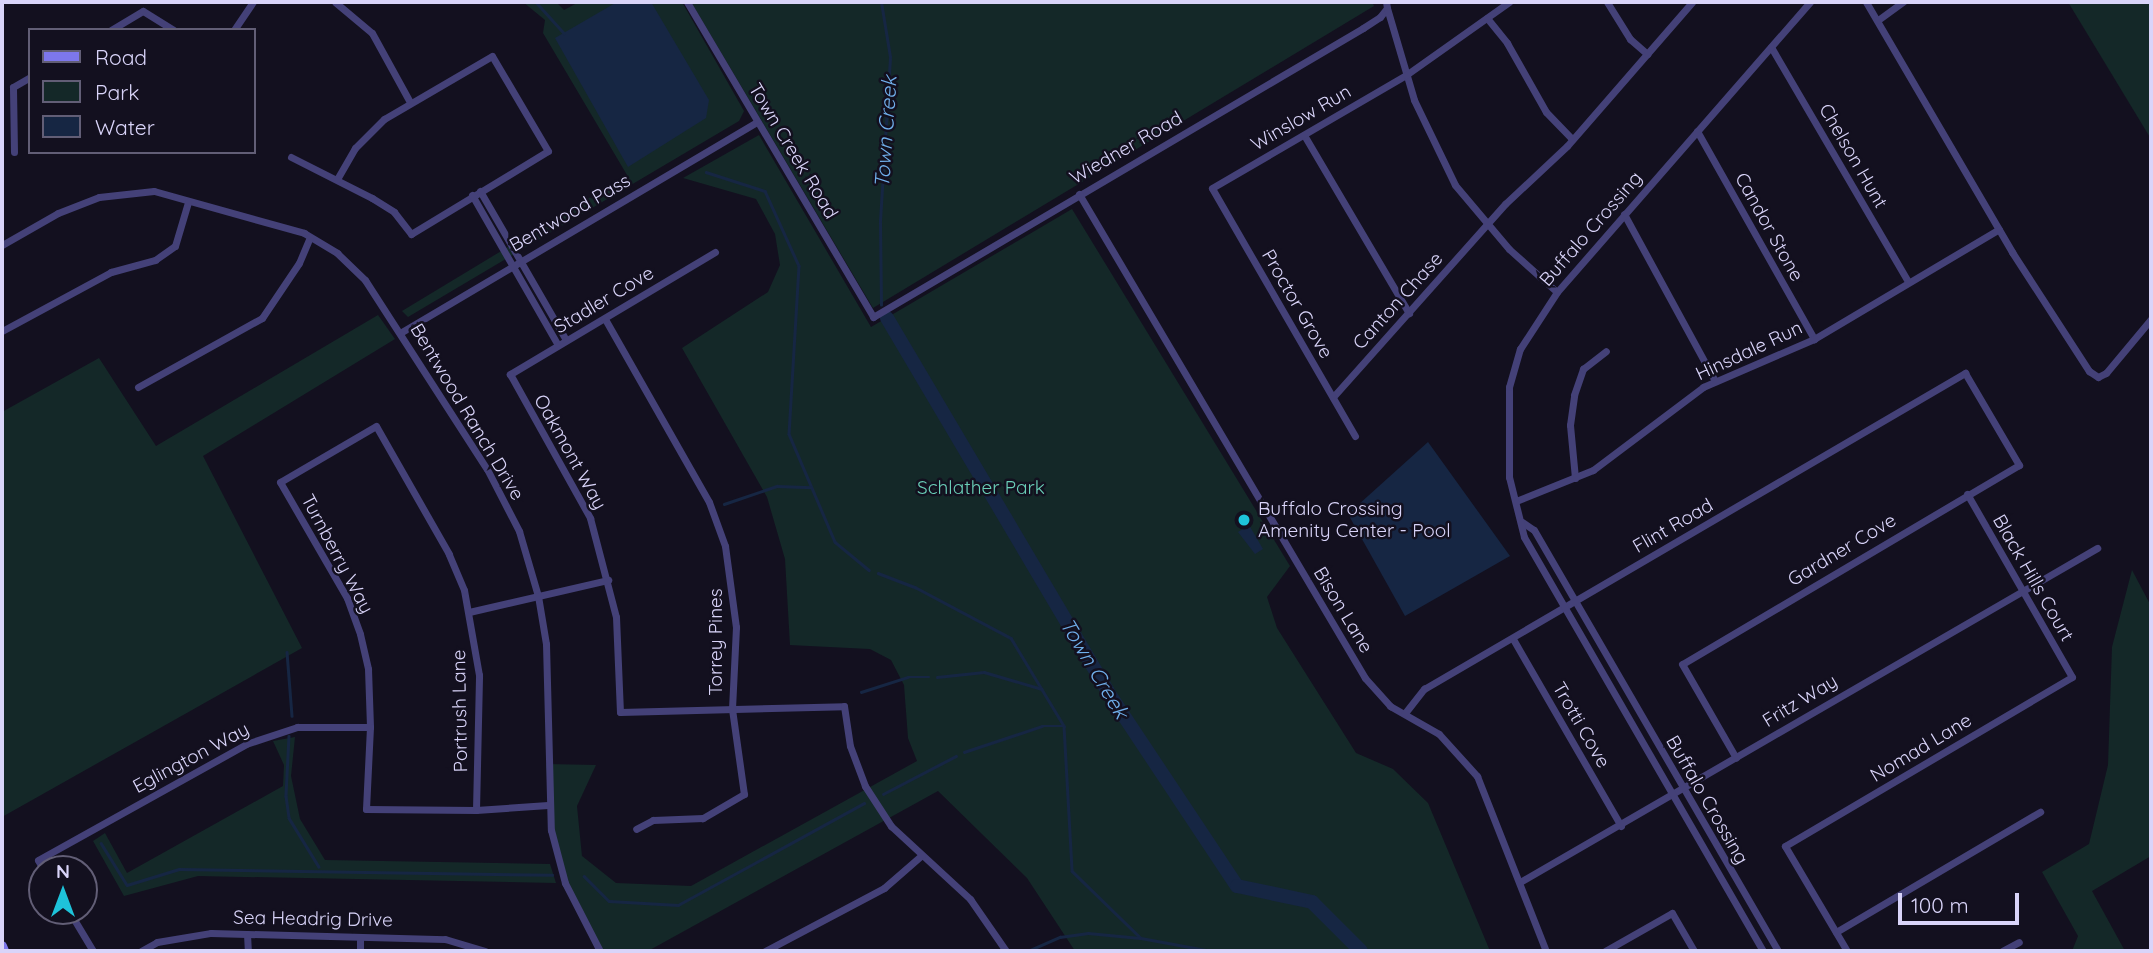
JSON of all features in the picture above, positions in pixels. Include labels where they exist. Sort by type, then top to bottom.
[{"type":"main road","points":[[2,946],[5,951]]},
{"type":"street","points":[[235,28],[253,2]]},
{"type":"street","points":[[335,2],[372,33],[410,102]]},
{"type":"street","name":"Town Creek Road","points":[[687,2],[873,317]]},
{"type":"street","name":"Winslow Run","points":[[1212,188],[1406,75],[1509,2]]},
{"type":"street","points":[[1607,2],[1630,39],[1647,54]]},
{"type":"street","name":"Canton Chase","points":[[1333,397],[1486,225],[1572,139],[1692,2]]},
{"type":"street","name":"Buffalo Crossing","points":[[1763,951],[1562,609],[1524,537],[1506,442],[1508,387],[1520,349],[1557,292],[1810,2]]},
{"type":"street","points":[[1866,2],[1999,229],[2074,348],[2098,377],[2151,319]]},
{"type":"street","points":[[1878,19],[1903,2]]},
{"type":"street","points":[[1387,5],[1406,75],[1436,151],[1455,185],[1486,225],[1557,292]]},
{"type":"street","name":"Wiedner Road","points":[[873,317],[1363,28],[1387,5]]},
{"type":"street","points":[[114,28],[143,11],[171,28]]},
{"type":"street","points":[[1487,18],[1507,43],[1546,112],[1572,139]]},
{"type":"street","name":"Chelson Hunt","points":[[1771,47],[1908,281]]},
{"type":"street","points":[[291,157],[337,179],[394,212],[411,234],[548,151],[492,56],[410,102],[368,133],[337,179]]},
{"type":"street","points":[[14,152],[13,87],[28,78]]},
{"type":"street","name":"Bentwood Pass","points":[[400,333],[757,122]]},
{"type":"street","name":"Candor Stone","points":[[1697,131],[1814,339]]},
{"type":"street","points":[[1304,135],[1409,313]]},
{"type":"street","name":"Proctor Grove","points":[[1212,188],[1355,436]]},
{"type":"street","name":"Bentwood Ranch Drive","points":[[2,245],[58,213],[99,197],[154,191],[310,237],[337,253],[365,280],[487,469],[519,531],[538,596],[545,644],[548,804],[565,883],[600,951]]},
{"type":"street","points":[[480,191],[523,259],[566,341]]},
{"type":"street","name":"Bison Lane","points":[[1079,194],[1364,678],[1381,697],[1439,734],[1477,776],[1546,951]]},
{"type":"street","points":[[472,195],[514,264],[558,345]]},
{"type":"street","points":[[2,331],[111,272],[155,260],[175,246],[188,202]]},
{"type":"street","points":[[1624,214],[1715,381]]},
{"type":"street","name":"Hinsdale Run","points":[[1516,501],[1575,478],[1618,455],[1715,381],[1814,339],[1999,229]]},
{"type":"street","points":[[138,387],[262,318],[299,263],[310,237]]},
{"type":"street","name":"Stadler Cove","points":[[510,374],[715,252]]},
{"type":"street","name":"Torrey Pines","points":[[605,319],[689,462],[725,546],[736,627],[732,709],[744,794],[704,818],[653,820],[636,829]]},
{"type":"street","points":[[1575,478],[1570,425],[1574,395],[1583,369],[1606,351]]},
{"type":"street","name":"Flint Road","points":[[1405,713],[1424,689],[1965,373]]},
{"type":"street","name":"Gardner Cove","points":[[1736,758],[1682,664],[2019,465],[1965,373]]},
{"type":"street","name":"Oakmont Way","points":[[510,374],[590,519],[608,580],[620,663],[620,712],[732,709]]},
{"type":"street","name":"Turnberry Way","points":[[376,426],[280,482],[347,598],[368,669],[370,727],[366,809],[476,810]]},
{"type":"street","name":"Portrush Lane","points":[[376,426],[449,554],[469,612],[479,675],[476,810]]},
{"type":"street","name":"Black Hills Court","points":[[1967,494],[2073,677]]},
{"type":"street","name":"Buffalo Crossing","points":[[1522,522],[1534,530],[1778,951]]},
{"type":"street","name":"Fritz Way","points":[[1520,882],[1621,826],[2022,589],[2097,548]]},
{"type":"street","points":[[469,612],[608,580]]},
{"type":"street","name":"Trotti Cove","points":[[1513,639],[1621,826]]},
{"type":"street","name":"Nomad Lane","points":[[1836,932],[1785,846],[2073,677]]},
{"type":"street","points":[[732,709],[844,706],[850,746],[866,786],[891,826],[970,899],[1006,951]]},
{"type":"street","name":"Eglington Way","points":[[47,855],[246,744],[296,727],[370,727]]},
{"type":"street","points":[[476,810],[548,804]]},
{"type":"street","points":[[1847,951],[1836,932],[2040,812]]},
{"type":"street","points":[[765,951],[884,888],[922,855]]},
{"type":"street","points":[[1605,951],[1672,913],[1694,951]]},
{"type":"street","points":[[77,925],[93,951]]},
{"type":"street","points":[[247,934],[248,951]]},
{"type":"street","name":"Sea Headrig Drive","points":[[141,951],[182,935],[247,934],[445,939],[485,951]]},
{"type":"street","points":[[360,937],[360,951]]},
{"type":"street","points":[[2002,951],[2019,942]]},
{"type":"green space","points":[[523,2],[556,2],[564,10],[579,2],[682,2],[744,111],[739,121],[408,317],[402,311],[627,175],[543,33],[545,20]]},
{"type":"green space","points":[[691,2],[1372,2],[1374,6],[873,308]]},
{"type":"green space","points":[[2068,2],[2151,2],[2151,139]]},
{"type":"green space","name":"Schlather Park","points":[[759,135],[871,327],[1072,209],[1290,566],[1267,597],[1277,628],[1356,753],[1393,769],[1428,803],[1490,951],[1075,951],[1027,878],[938,791],[648,951],[600,951],[565,883],[551,830],[546,764],[596,765],[577,806],[582,856],[616,883],[691,886],[917,761],[908,738],[904,685],[891,660],[870,649],[790,645],[785,559],[767,497],[682,348],[768,292],[780,265],[775,234],[756,199],[683,178]]},
{"type":"green space","points":[[378,315],[395,339],[203,456],[302,648],[2,817],[2,412],[99,358],[156,446]]},
{"type":"green space","points":[[2132,570],[2151,606],[2151,856],[2092,891],[2125,951],[2072,951],[2078,936],[2042,872],[2089,844],[2108,765],[2112,647]]},
{"type":"green space","points":[[295,737],[291,776],[300,819],[325,860],[550,864],[556,883],[198,876],[124,896],[93,841],[105,833],[127,873],[283,786],[284,765],[273,741]]},
{"type":"water","points":[[617,2],[651,2],[709,100],[706,118],[628,167],[555,38]]},
{"type":"water","points":[[1428,442],[1510,556],[1405,616],[1348,514]]},
{"type":"water","points":[[1249,525],[1263,549],[1255,554],[1238,532]]},
{"type":"waterway","points":[[536,2],[564,33]]},
{"type":"waterway","name":"Town Creek","points":[[881,2],[890,57],[880,221],[881,305]]},
{"type":"waterway","points":[[706,172],[765,191],[799,266],[789,434],[835,542],[869,570]]},
{"type":"waterway","name":"Town Creek","points":[[887,318],[1108,692],[1237,886],[1312,902],[1361,951]]},
{"type":"waterway","points":[[724,504],[777,486],[811,487]]},
{"type":"waterway","points":[[878,573],[915,587],[1011,638],[1064,726],[1072,871],[1141,938],[1211,951]]},
{"type":"waterway","points":[[287,652],[292,716]]},
{"type":"waterway","points":[[937,677],[984,672],[1042,689]]},
{"type":"waterway","points":[[861,692],[908,677],[929,677]]},
{"type":"waterway","points":[[964,752],[1042,726],[1064,726]]},
{"type":"waterway","points":[[289,736],[286,796],[289,818],[319,867]]},
{"type":"waterway","points":[[883,794],[956,756]]},
{"type":"waterway","points":[[584,876],[609,901],[678,905],[864,803]]},
{"type":"waterway","points":[[101,843],[127,885],[179,869],[552,875]]},
{"type":"waterway","points":[[1028,951],[1060,937],[1088,933],[1140,938]]},
{"type":"place","name":"Buffalo Crossing Amenity Center - Pool","points":[[1244,520]]}]
